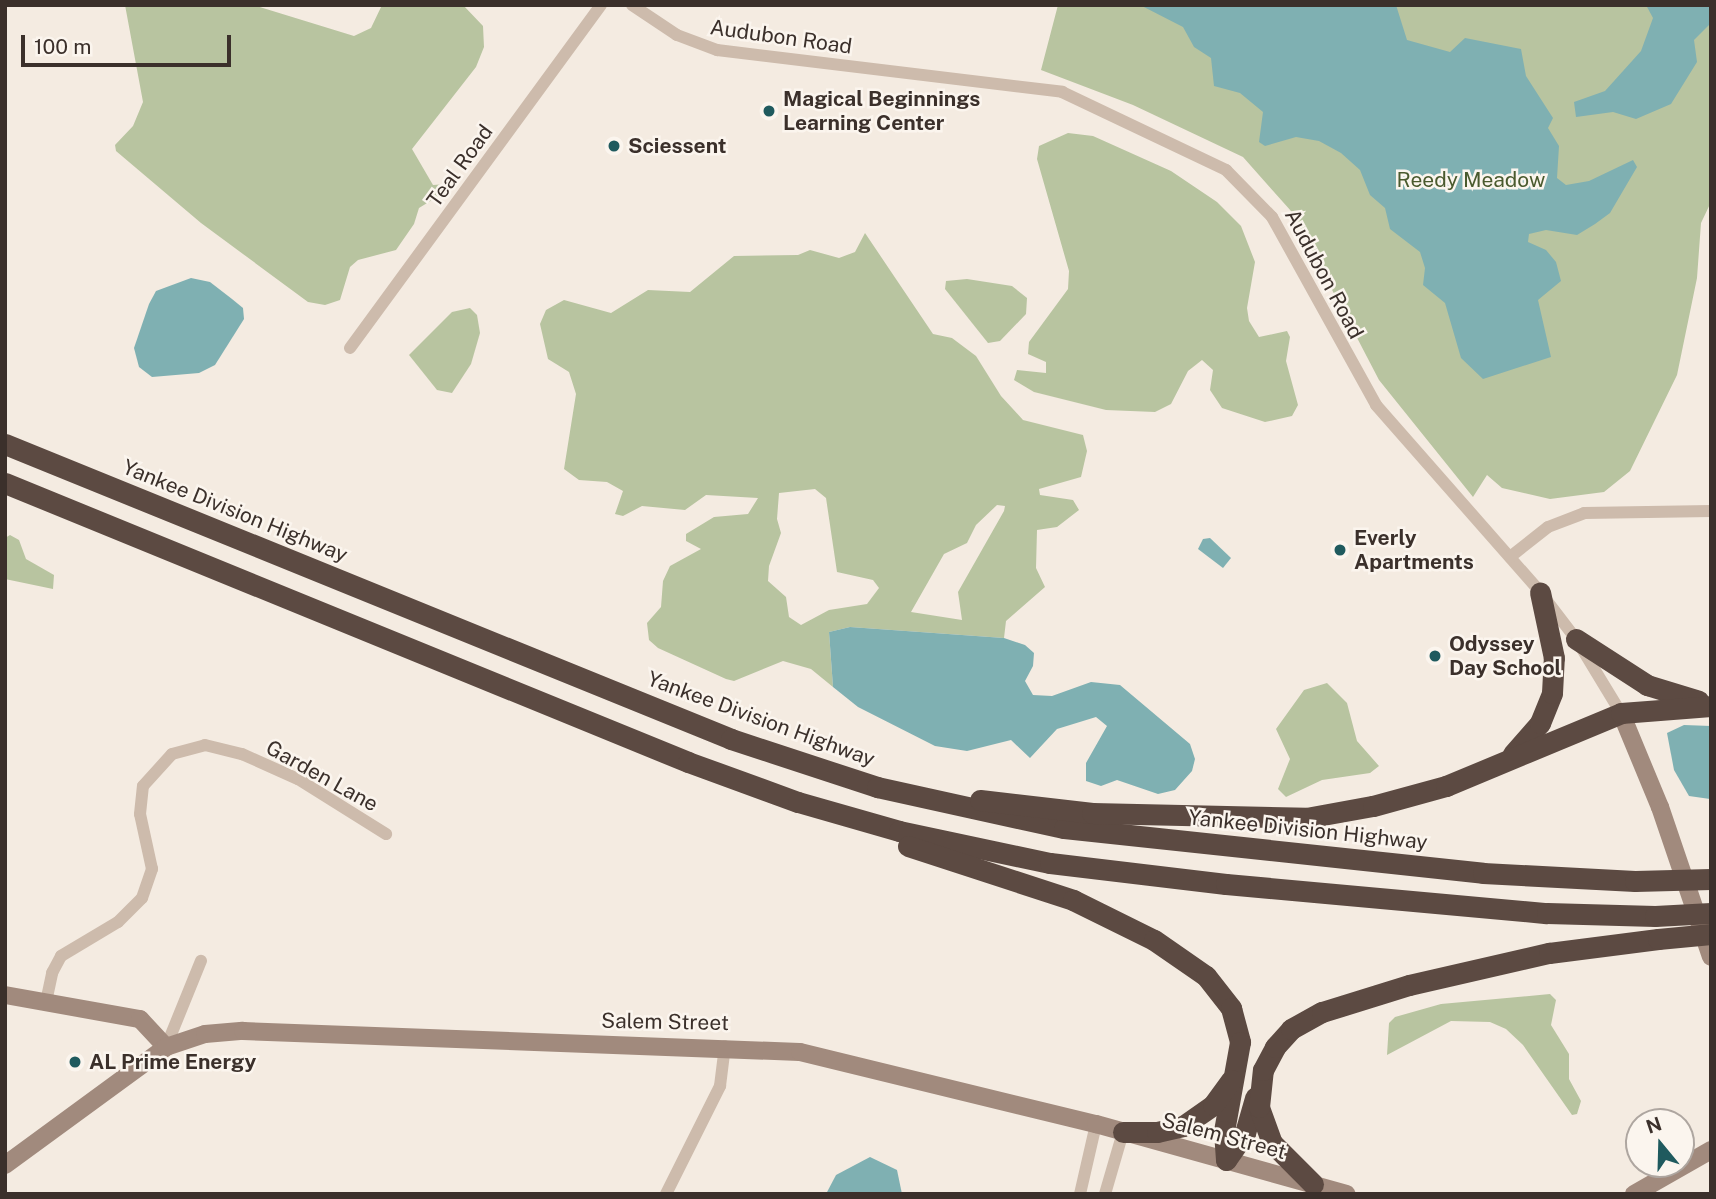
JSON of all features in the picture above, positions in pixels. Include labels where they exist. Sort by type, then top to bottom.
[{"type":"highway","name":"Yankee Division Highway","points":[[5,444],[731,739],[877,787],[1064,828],[1483,873],[1635,881],[1711,879]]},
{"type":"highway","points":[[5,483],[893,841],[1073,900],[1154,940],[1197,968],[1222,993],[1238,1026],[1239,1063],[1224,1131],[1226,1160]]},
{"type":"highway","points":[[1490,769],[1527,741],[1552,693],[1554,658],[1540,592]]},
{"type":"highway","points":[[1576,639],[1647,685],[1711,705]]},
{"type":"highway","points":[[877,787],[1092,813],[1278,820],[1373,806],[1490,769],[1621,713],[1711,705]]},
{"type":"highway","points":[[798,803],[899,831],[1050,863],[1547,913],[1655,916],[1711,913]]},
{"type":"highway","points":[[1226,1160],[1245,1132],[1258,1084],[1282,1038],[1305,1020],[1339,1006],[1525,957],[1711,934]]},
{"type":"highway","points":[[1123,1132],[1157,1132],[1191,1122],[1219,1098],[1239,1063]]},
{"type":"highway","points":[[1258,1084],[1260,1114],[1272,1143],[1312,1184]]},
{"type":"main road","points":[[1621,713],[1660,807],[1711,957]]},
{"type":"main road","points":[[5,995],[141,1019],[166,1047]]},
{"type":"main road","name":"Salem Street","points":[[5,1165],[166,1047],[205,1034],[243,1031],[725,1046],[837,1059],[1096,1124],[1346,1194]]},
{"type":"main road","points":[[1634,1194],[1711,1150]]},
{"type":"street","name":"Teal Road","points":[[350,348],[601,5]]},
{"type":"street","name":"Audubon Road","points":[[632,5],[677,35],[717,50],[1062,92],[1226,170],[1272,216],[1347,358],[1387,420],[1540,592],[1576,639],[1621,713]]},
{"type":"street","points":[[1510,557],[1548,527],[1584,513],[1711,511]]},
{"type":"street","name":"Garden Lane","points":[[46,1002],[52,973],[61,956],[118,922],[142,898],[152,862],[141,797],[147,777],[172,754],[205,745],[243,754],[298,779],[386,834]]},
{"type":"street","points":[[166,1047],[201,961]]},
{"type":"street","points":[[666,1194],[720,1086],[725,1046]]},
{"type":"street","points":[[1080,1194],[1096,1124]]},
{"type":"street","points":[[1105,1194],[1123,1132]]},
{"type":"green space","points":[[125,5],[253,5],[354,36],[371,28],[382,5],[463,5],[483,26],[484,47],[476,67],[412,149],[433,185],[447,184],[450,189],[419,208],[414,224],[396,250],[358,260],[350,267],[340,300],[325,305],[308,302],[201,223],[116,151],[115,145],[133,126],[143,102]]},
{"type":"green space","name":"Reedy Meadow","points":[[1058,5],[1711,5],[1711,202],[1701,223],[1697,278],[1677,375],[1630,471],[1604,492],[1550,499],[1502,488],[1487,475],[1473,497],[1379,380],[1291,211],[1243,157],[1133,105],[1041,70]]},
{"type":"green space","points":[[1068,133],[1093,136],[1171,171],[1217,202],[1241,226],[1255,262],[1247,308],[1249,321],[1259,337],[1287,331],[1290,337],[1286,361],[1298,405],[1292,416],[1265,422],[1222,408],[1210,390],[1213,370],[1202,360],[1188,371],[1171,404],[1155,412],[1106,410],[1034,392],[1014,380],[1017,370],[1046,373],[1046,362],[1028,354],[1029,342],[1068,289],[1069,271],[1037,159],[1039,146]]},
{"type":"green space","points":[[865,233],[933,334],[952,338],[976,356],[1001,396],[1023,420],[1083,435],[1087,451],[1081,477],[1039,489],[1040,495],[1073,500],[1079,510],[1057,527],[1037,530],[1036,568],[1045,587],[1006,621],[1004,638],[850,627],[829,632],[833,687],[811,669],[783,661],[734,681],[726,679],[658,648],[649,640],[647,623],[661,607],[663,581],[670,566],[701,549],[686,541],[686,534],[714,517],[748,514],[758,498],[706,495],[685,510],[642,506],[623,516],[615,514],[623,491],[607,482],[579,480],[564,469],[576,394],[569,372],[548,359],[540,324],[546,310],[564,300],[611,313],[648,290],[690,292],[734,256],[798,255],[810,250],[839,258],[855,252]],"holes":[[[815,489],[826,498],[837,572],[873,580],[879,588],[867,604],[829,610],[801,625],[789,617],[786,597],[768,581],[769,566],[781,533],[777,519],[779,493]],[[997,505],[1005,506],[1004,511],[958,592],[962,620],[911,612],[944,554],[967,543],[976,525]]]},
{"type":"green space","points":[[967,279],[1012,286],[1027,298],[1026,314],[1000,341],[988,343],[945,289],[946,281]]},
{"type":"green space","points":[[470,308],[477,315],[480,333],[471,364],[452,393],[437,390],[409,355],[452,312]]},
{"type":"green space","points":[[10,535],[19,540],[26,559],[54,575],[53,589],[5,579],[5,538]]},
{"type":"green space","points":[[1327,683],[1347,703],[1357,741],[1379,766],[1370,773],[1322,780],[1286,797],[1278,789],[1290,759],[1276,729],[1304,690]]},
{"type":"green space","points":[[1550,994],[1556,1000],[1551,1025],[1569,1054],[1569,1079],[1581,1101],[1577,1114],[1572,1115],[1523,1045],[1506,1029],[1490,1022],[1451,1021],[1387,1055],[1389,1023],[1395,1017],[1441,1004]]},
{"type":"water","points":[[1140,5],[1396,5],[1407,40],[1450,52],[1465,38],[1521,49],[1526,76],[1553,118],[1548,128],[1559,146],[1557,178],[1566,185],[1589,181],[1633,160],[1637,167],[1610,213],[1595,224],[1577,235],[1546,230],[1529,234],[1528,242],[1546,250],[1556,262],[1561,281],[1538,300],[1551,357],[1483,379],[1461,358],[1445,303],[1423,285],[1425,268],[1420,252],[1390,229],[1385,208],[1370,195],[1360,170],[1341,153],[1319,141],[1296,137],[1265,146],[1259,142],[1263,112],[1240,93],[1214,86],[1211,58],[1194,47],[1183,27]]},
{"type":"water","points":[[1646,5],[1711,5],[1711,23],[1694,40],[1697,62],[1671,104],[1636,119],[1613,112],[1576,117],[1574,102],[1605,91],[1641,51],[1653,18]]},
{"type":"water","points":[[191,278],[210,282],[232,299],[243,308],[244,319],[215,365],[199,373],[152,377],[139,367],[134,348],[149,304],[156,291]]},
{"type":"water","points":[[1210,538],[1231,558],[1223,568],[1198,549],[1203,539]]},
{"type":"water","points":[[850,627],[1004,638],[1025,645],[1034,653],[1033,666],[1025,681],[1033,695],[1052,696],[1091,682],[1120,685],[1190,744],[1195,759],[1192,771],[1175,790],[1158,794],[1117,780],[1101,786],[1086,781],[1086,763],[1107,726],[1096,717],[1057,729],[1030,758],[1011,740],[967,751],[935,746],[858,707],[833,687],[829,632]]},
{"type":"water","points":[[1684,725],[1711,726],[1710,799],[1689,796],[1674,770],[1667,733]]},
{"type":"water","points":[[870,1157],[897,1170],[902,1194],[826,1194],[836,1175]]},
{"type":"place","name":"Magical Beginnings Learning Center","points":[[769,111]]},
{"type":"place","name":"Sciessent","points":[[614,146]]},
{"type":"place","name":"Everly Apartments","points":[[1340,550]]},
{"type":"place","name":"Odyssey Day School","points":[[1435,656]]},
{"type":"place","name":"AL Prime Energy","points":[[75,1062]]}]
